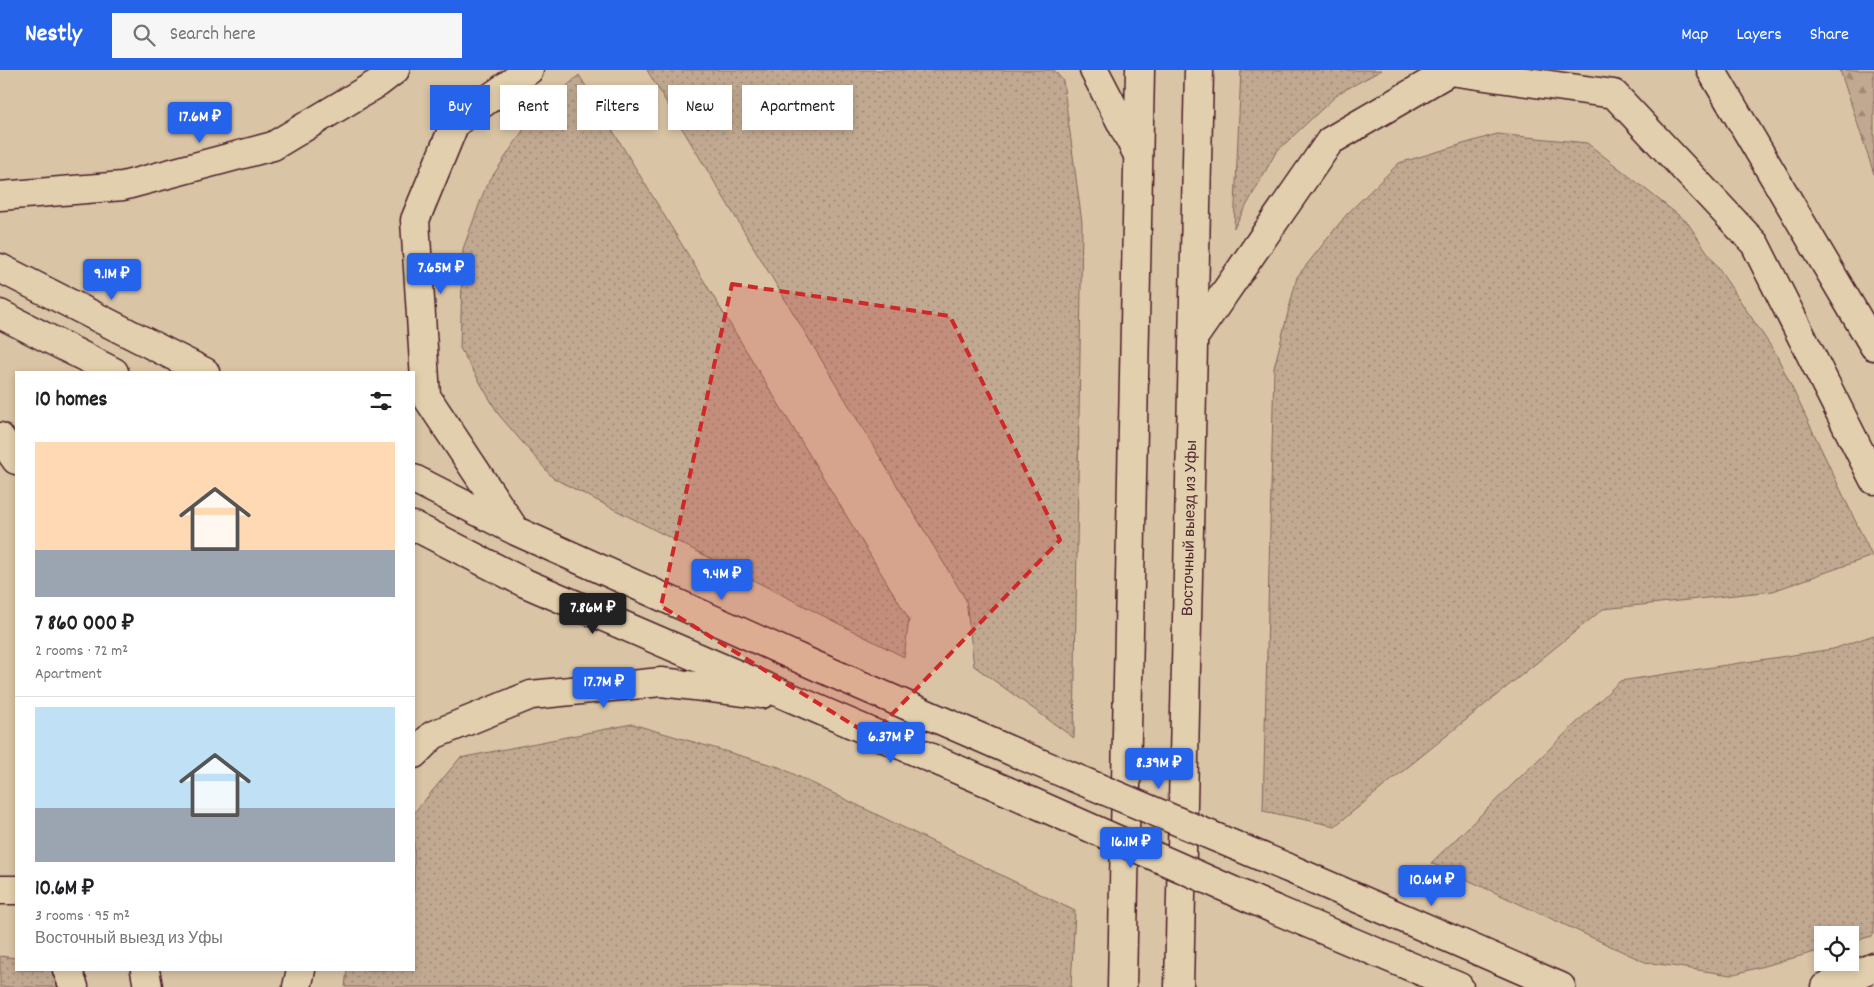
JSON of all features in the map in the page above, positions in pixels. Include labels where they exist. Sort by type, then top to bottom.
[{"type":"street","points":[[0,196],[123,186],[273,146],[378,83],[395,70]]},
{"type":"street","points":[[516,531],[426,396],[414,220],[455,123],[529,70]]},
{"type":"street","points":[[1094,70],[1138,155]]},
{"type":"street","points":[[1122,987],[1140,70]]},
{"type":"street","name":"Восточный выезд из Уфы","points":[[1180,987],[1200,70]]},
{"type":"street","points":[[1711,70],[1874,346]]},
{"type":"street","points":[[1194,337],[1330,141],[1450,71],[1614,94],[1755,244],[1874,480]]},
{"type":"street","points":[[0,268],[203,371]]},
{"type":"street","points":[[0,314],[112,371]]},
{"type":"street","points":[[0,438],[15,459]]},
{"type":"street","points":[[415,480],[516,531],[814,665],[1561,987]]},
{"type":"street","points":[[415,527],[525,582],[795,698],[1274,909],[1459,987]]},
{"type":"street","points":[[415,753],[434,735],[532,695],[661,682],[795,698]]},
{"type":"street","points":[[0,890],[15,890]]},
{"type":"street","points":[[1825,987],[1874,967]]},
{"type":"street","points":[[68,971],[74,987]]},
{"type":"street","points":[[145,971],[148,987]]},
{"type":"street","points":[[297,987],[301,971]]},
{"type":"highlighted area","points":[[732,284],[950,316],[1060,540],[871,736],[661,606]]},
{"type":"green space","points":[[647,70],[1054,70],[1063,81],[1082,223],[1074,738],[974,666],[966,600],[683,130],[732,130],[732,85],[668,85],[668,105],[658,85],[656,85]]},
{"type":"green space","points":[[1241,70],[1382,70],[1339,93],[1276,152],[1234,228]]},
{"type":"green space","points":[[1840,70],[1874,70],[1874,174]]},
{"type":"green space","points":[[579,75],[585,85],[577,85],[577,130],[612,130],[909,619],[904,657],[553,478],[499,415],[460,348],[463,249],[486,186],[523,130],[567,130],[567,86]]},
{"type":"green space","points":[[1497,134],[1587,143],[1687,222],[1776,354],[1872,556],[1773,591],[1603,609],[1335,826],[1263,811],[1274,368],[1297,277],[1347,214],[1399,163]]},
{"type":"green space","points":[[1874,635],[1874,934],[1872,936],[1859,940],[1859,926],[1814,926],[1814,952],[1731,975],[1645,962],[1431,863],[1620,681],[1833,649]]},
{"type":"green space","points":[[632,724],[779,767],[1075,911],[1071,987],[345,987],[347,971],[415,971],[415,812],[460,758]]},
{"type":"green space","points":[[0,956],[15,958],[15,971],[57,971],[60,987],[0,987]]}]
